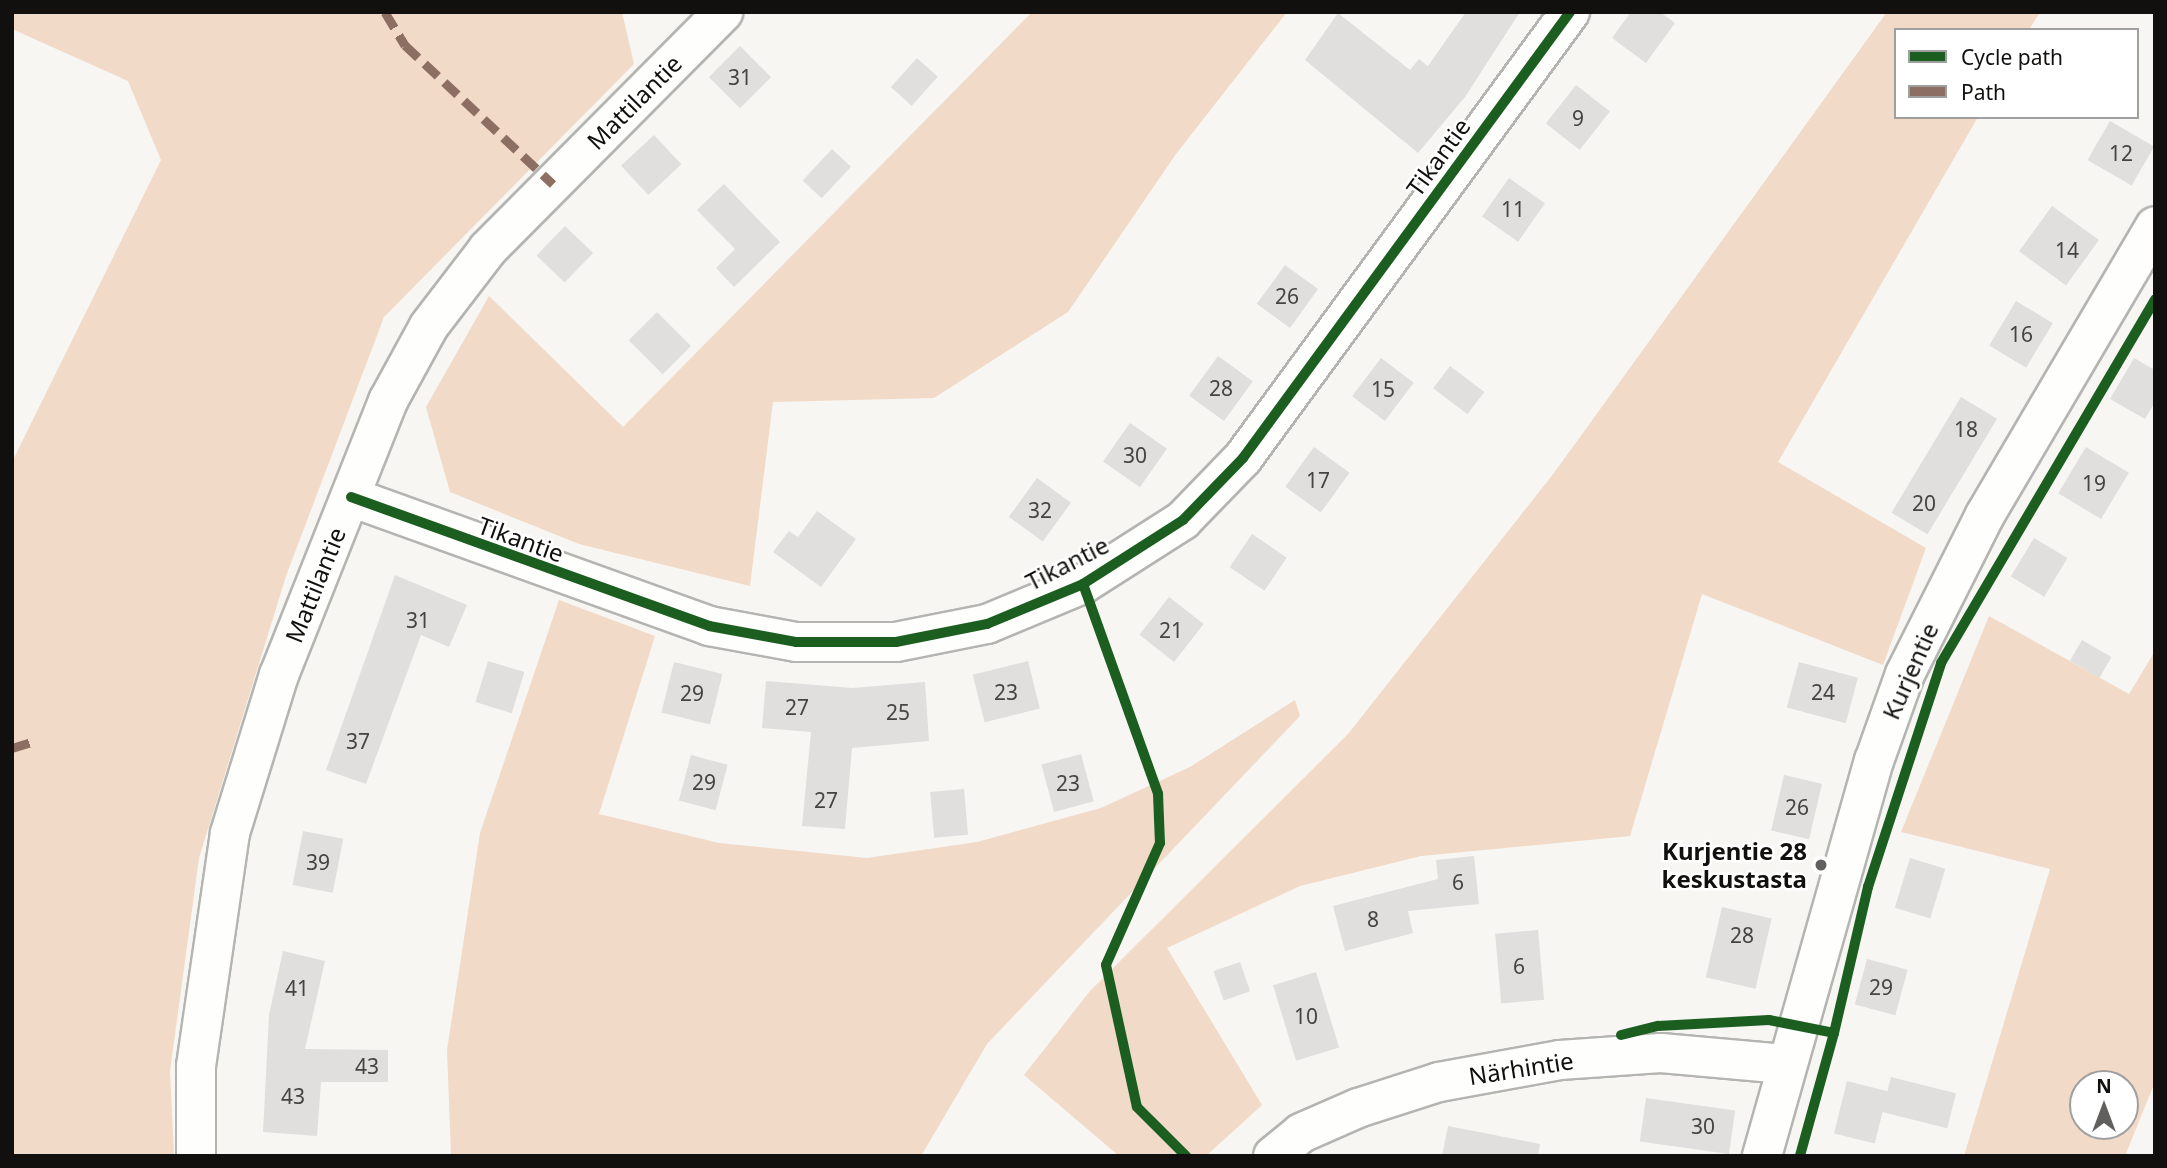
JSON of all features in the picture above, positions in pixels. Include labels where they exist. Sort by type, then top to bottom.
[{"type":"street","name":"Mattilantie","points":[[196,1156],[196,1066],[230,833],[279,675],[388,401],[429,326],[488,249],[723,12]]},
{"type":"street","name":"Tikantie","points":[[351,497],[709,626],[796,642],[896,642],[987,624],[1083,584],[1184,520],[1226,475],[1570,12]]},
{"type":"street","name":"Kurjentie","points":[[1762,1156],[1785,1064],[1905,674],[1985,515],[2155,226]]},
{"type":"street","name":"Närhintie","points":[[1273,1156],[1301,1133],[1358,1108],[1439,1082],[1560,1060],[1661,1053],[1785,1064]]},
{"type":"shaded area","points":[[12,12],[622,12],[634,64],[384,317],[286,576],[199,858],[170,1071],[174,1156],[12,1156],[12,462],[161,160],[128,81],[12,29]]},
{"type":"shaded area","points":[[1032,12],[1287,12],[1176,154],[1068,312],[934,398],[773,402],[750,586],[579,544],[450,492],[426,407],[489,296],[623,427]]},
{"type":"shaded area","points":[[1887,12],[2040,12],[2030,28],[1894,28],[1894,119],[1977,119],[1778,462],[1926,548],[1883,665],[1702,594],[1630,836],[1421,856],[1300,886],[1167,948],[1262,1105],[1206,1156],[1119,1156],[1024,1075],[1090,991],[1348,734],[1554,473]]},
{"type":"shaded area","points":[[559,600],[655,636],[599,814],[719,843],[867,858],[977,842],[1101,808],[1190,767],[1295,700],[1300,716],[987,1044],[921,1156],[451,1156],[447,1050],[480,833]]},
{"type":"shaded area","points":[[1989,616],[2129,694],[2155,651],[2155,1082],[2139,1121],[2139,1070],[2069,1070],[2069,1140],[2131,1140],[2125,1156],[1964,1156],[2050,869],[1901,832]]},
{"type":"building","points":[[1466,12],[1520,12],[1465,97],[1418,153],[1305,60],[1338,13],[1410,70],[1419,59],[1428,66]]},
{"type":"building","points":[[1631,12],[1660,12],[1675,23],[1646,63],[1612,38]]},
{"type":"building","points":[[740,46],[771,77],[740,108],[709,77]]},
{"type":"building","points":[[917,58],[938,77],[912,106],[891,87]]},
{"type":"building","points":[[1576,85],[1610,111],[1580,150],[1546,124]]},
{"type":"building","points":[[2110,121],[2154,146],[2132,185],[2088,160]]},
{"type":"building","points":[[654,135],[681,164],[648,195],[621,166]]},
{"type":"building","points":[[832,149],[851,167],[822,198],[803,180]]},
{"type":"building","points":[[1509,178],[1545,203],[1518,242],[1482,217]]},
{"type":"building","points":[[724,184],[780,242],[734,287],[716,268],[735,249],[697,210]]},
{"type":"building","points":[[2052,206],[2099,240],[2066,285],[2019,251]]},
{"type":"building","points":[[565,226],[593,253],[565,283],[537,255]]},
{"type":"building","points":[[1285,265],[1318,289],[1290,328],[1257,304]]},
{"type":"building","points":[[2016,301],[2053,323],[2026,368],[1989,346]]},
{"type":"building","points":[[657,312],[691,346],[663,374],[629,340]]},
{"type":"building","points":[[1218,356],[1253,381],[1224,421],[1189,396]]},
{"type":"building","points":[[1381,358],[1414,383],[1385,421],[1352,396]]},
{"type":"building","points":[[2134,358],[2155,370],[2155,402],[2145,419],[2110,399]]},
{"type":"building","points":[[1450,366],[1484,392],[1467,414],[1433,388]]},
{"type":"building","points":[[1961,397],[1997,419],[1927,534],[1891,513]]},
{"type":"building","points":[[1130,423],[1167,449],[1140,487],[1103,462]]},
{"type":"building","points":[[1314,447],[1350,473],[1321,513],[1285,487]]},
{"type":"building","points":[[2086,447],[2129,473],[2101,519],[2058,493]]},
{"type":"building","points":[[1037,478],[1071,503],[1043,542],[1009,517]]},
{"type":"building","points":[[817,511],[856,539],[821,587],[773,552],[789,531],[798,537]]},
{"type":"building","points":[[1252,534],[1287,557],[1264,591],[1230,567]]},
{"type":"building","points":[[2034,538],[2067,558],[2044,597],[2011,577]]},
{"type":"building","points":[[395,575],[467,605],[449,647],[421,635],[366,784],[326,770]]},
{"type":"building","points":[[1169,597],[1204,624],[1174,662],[1139,635]]},
{"type":"building","points":[[2082,640],[2111,657],[2099,678],[2070,661]]},
{"type":"building","points":[[488,661],[524,672],[512,713],[475,702]]},
{"type":"building","points":[[1028,661],[1040,709],[985,722],[973,675]]},
{"type":"building","points":[[674,662],[723,674],[710,725],[661,712]]},
{"type":"building","points":[[1799,662],[1858,678],[1846,723],[1787,707]]},
{"type":"building","points":[[766,681],[853,688],[925,682],[929,741],[852,748],[845,829],[802,826],[811,732],[762,728]]},
{"type":"building","points":[[1081,754],[1094,801],[1054,812],[1041,765]]},
{"type":"building","points":[[691,755],[728,765],[716,810],[679,800]]},
{"type":"building","points":[[1784,775],[1822,784],[1809,839],[1771,831]]},
{"type":"building","points":[[964,789],[968,835],[934,838],[930,792]]},
{"type":"building","points":[[303,831],[343,839],[333,893],[293,885]]},
{"type":"building","points":[[1474,856],[1479,904],[1408,911],[1413,933],[1345,951],[1333,906],[1438,879],[1436,860]]},
{"type":"building","points":[[1910,858],[1945,869],[1930,919],[1895,908]]},
{"type":"building","points":[[1722,907],[1772,918],[1755,989],[1706,977]]},
{"type":"building","points":[[1538,930],[1544,1000],[1501,1003],[1495,934]]},
{"type":"building","points":[[283,951],[325,961],[305,1049],[388,1050],[388,1082],[321,1082],[317,1136],[263,1132],[269,1015]]},
{"type":"building","points":[[1867,959],[1908,970],[1895,1015],[1855,1004]]},
{"type":"building","points":[[1240,962],[1250,991],[1224,1000],[1214,971]]},
{"type":"building","points":[[1316,972],[1339,1048],[1296,1061],[1273,985]]},
{"type":"building","points":[[1891,1077],[1956,1093],[1947,1128],[1882,1112]]},
{"type":"building","points":[[1847,1081],[1888,1091],[1875,1144],[1834,1133]]},
{"type":"building","points":[[1646,1098],[1735,1111],[1729,1154],[1640,1142]]},
{"type":"building","points":[[1448,1126],[1540,1144],[1538,1156],[1442,1156]]},
{"type":"marked path","points":[[385,12],[405,45],[553,184]]},
{"type":"marked path","points":[[12,748],[35,741]]},
{"type":"cycle path","points":[[351,497],[709,626],[796,642],[896,642],[987,624],[1083,584],[1183,520],[1243,458],[1570,12]]},
{"type":"cycle path","points":[[1834,1033],[1868,887],[1941,663],[2155,299]]},
{"type":"cycle path","points":[[1083,584],[1158,794],[1160,843],[1106,965],[1137,1107],[1186,1156]]},
{"type":"cycle path","points":[[1621,1035],[1658,1026],[1769,1020],[1834,1033],[1800,1156]]},
{"type":"place","name":"Kurjentie 28 keskustasta","points":[[1821,865]]}]
